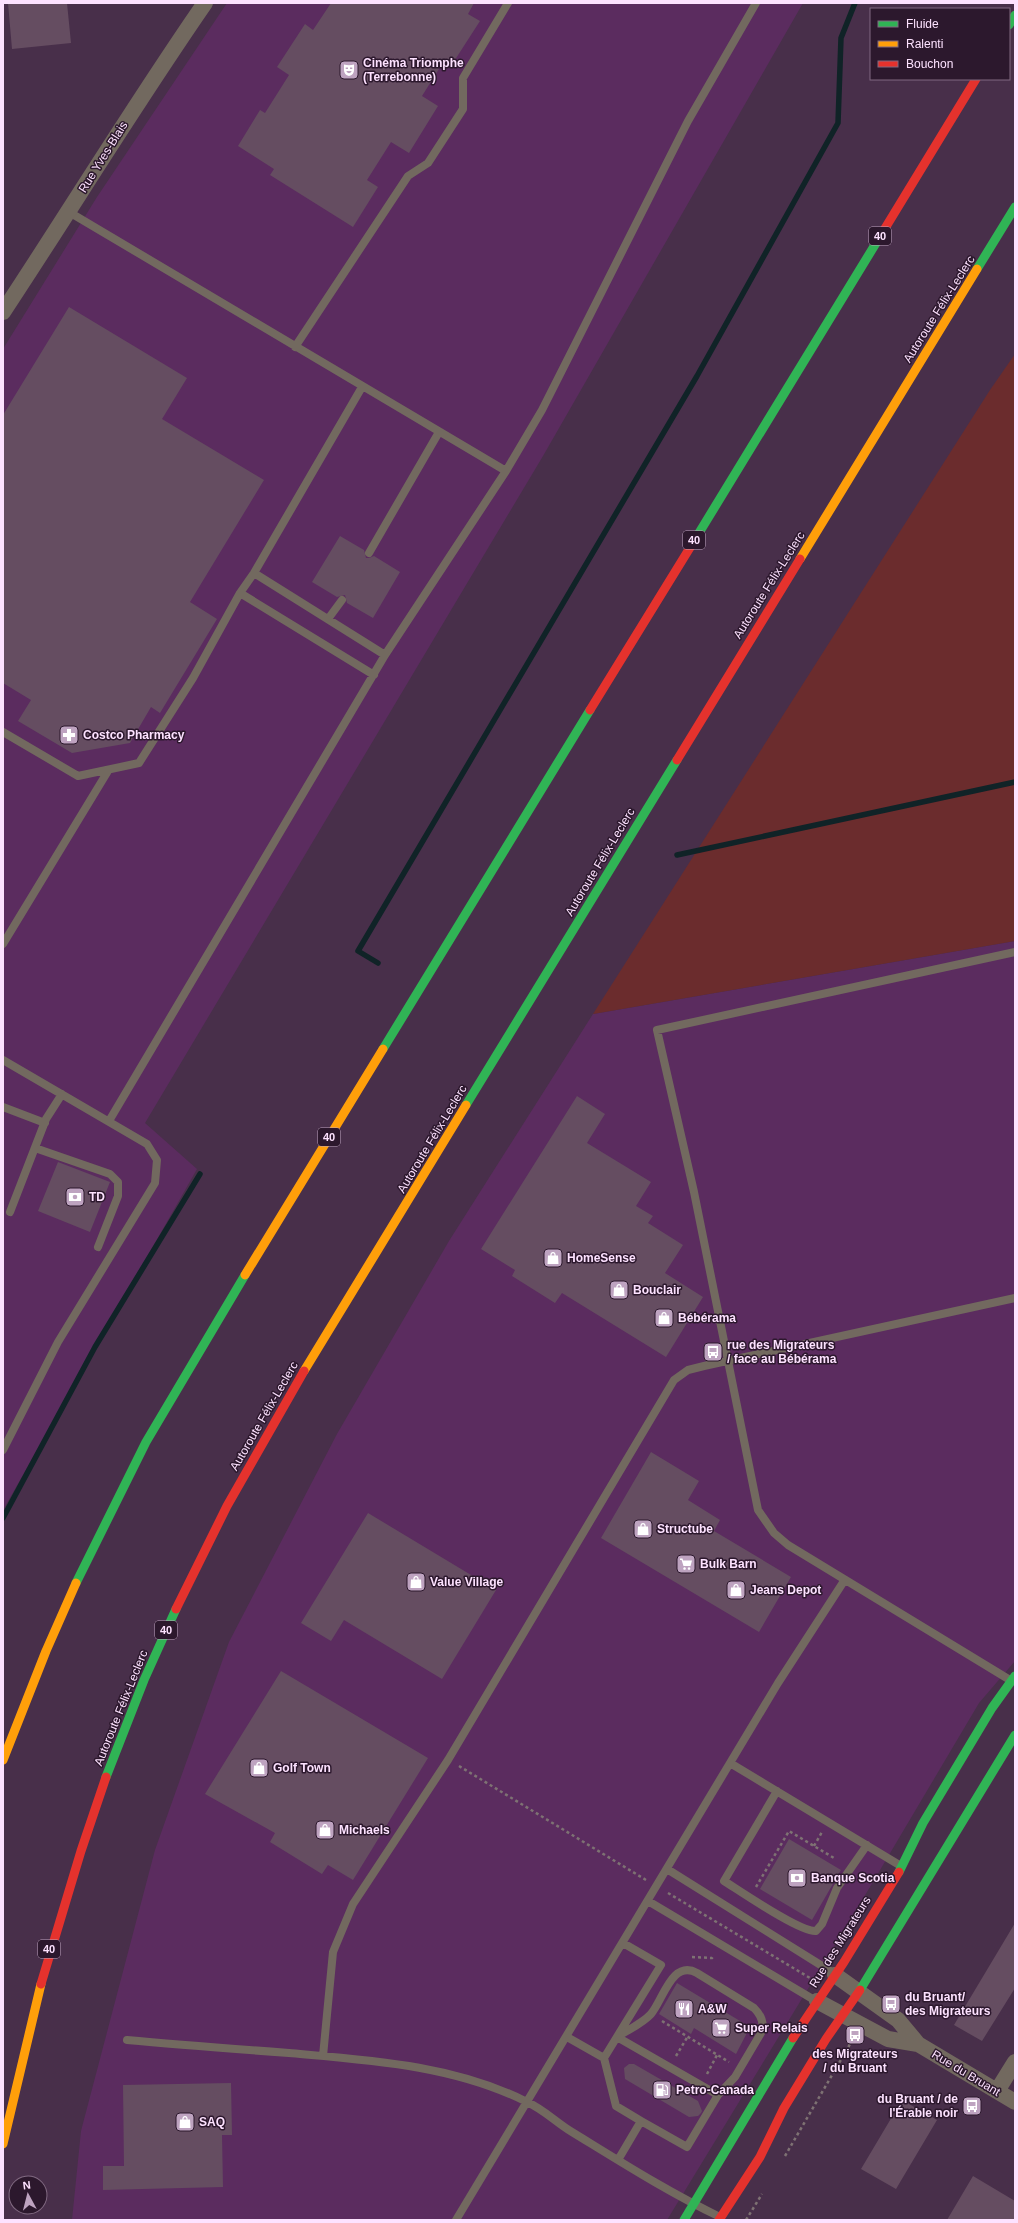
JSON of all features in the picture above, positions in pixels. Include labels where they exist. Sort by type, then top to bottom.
[{"type":"main road","name":"40","points":[[3,1760],[35,1678],[90,1554],[130,1472],[198,1352],[975,80]]},
{"type":"main road","name":"Autoroute Félix-Leclerc","points":[[3,2144],[18,2070],[43,1972],[89,1822],[145,1678],[178,1605],[228,1505],[319,1345],[1015,207]]},
{"type":"main road","points":[[1001,230],[1015,213]]},
{"type":"main road","name":"Rue des Migrateurs","points":[[684,2220],[817,2001],[835,1975],[902,1866],[923,1823],[992,1708],[1014,1680]]},
{"type":"main road","points":[[720,2219],[760,2157],[784,2108],[842,2015],[869,1977],[1015,1735]]},
{"type":"street","name":"Rue Yves-Blais","points":[[3,312],[69,212],[149,83],[205,3]]},
{"type":"street","name":"Rue du Bruant","points":[[835,1975],[898,2020],[918,2044],[1015,2102]]},
{"type":"street","name":"Rue du Bruant","points":[[817,2001],[888,2039],[918,2044]]},
{"type":"street","points":[[997,2091],[1015,2062]]},
{"type":"lane","points":[[295,347],[408,176],[428,163],[463,109],[463,78],[508,3]]},
{"type":"lane","points":[[109,1121],[385,655],[506,471],[542,410],[688,121],[756,3]]},
{"type":"lane","points":[[69,212],[506,471]]},
{"type":"lane","points":[[3,732],[78,776],[108,771],[139,763],[193,678],[240,594],[254,573],[362,387]]},
{"type":"lane","points":[[369,553],[439,432]]},
{"type":"lane","points":[[254,573],[385,655]]},
{"type":"lane","points":[[240,594],[374,675]]},
{"type":"lane","points":[[328,619],[342,600]]},
{"type":"lane","points":[[3,944],[108,771]]},
{"type":"lane","points":[[1014,1680],[844,1581],[788,1545],[774,1533],[758,1510],[694,1192],[657,1030],[1015,952]]},
{"type":"lane","points":[[3,1060],[147,1144],[157,1160],[155,1183],[58,1342],[3,1450]]},
{"type":"lane","points":[[10,1212],[45,1124],[62,1094]]},
{"type":"lane","points":[[3,1107],[45,1124]]},
{"type":"lane","points":[[35,1148],[110,1174],[118,1182],[118,1196],[98,1247]]},
{"type":"lane","points":[[323,2056],[333,1952],[353,1904],[448,1760],[674,1380],[688,1370],[728,1360],[1015,1298]]},
{"type":"lane","points":[[456,2220],[778,1683],[844,1581]]},
{"type":"lane","points":[[730,1763],[902,1866]]},
{"type":"lane","points":[[777,1791],[724,1881],[804,1930],[816,1931],[822,1924],[837,1888],[867,1845]]},
{"type":"lane","points":[[667,1869],[835,1975]]},
{"type":"lane","points":[[648,1901],[817,2001]]},
{"type":"lane","points":[[617,2037],[651,2014],[675,1974],[688,1970],[697,1973],[754,2008],[761,2016],[763,2023],[761,2033],[735,2077],[718,2095],[686,2147],[616,2106],[604,2058],[661,1965],[623,1943]]},
{"type":"lane","points":[[567,2037],[604,2058]]},
{"type":"lane","points":[[617,2037],[718,2095]]},
{"type":"lane","points":[[127,2040],[323,2056],[404,2065],[443,2072],[481,2083],[528,2102],[556,2122],[664,2189],[720,2219]]},
{"type":"lane","points":[[618,2160],[641,2121]]},
{"type":"path","points":[[458,1766],[646,1880]]},
{"type":"path","points":[[752,1892],[789,1831],[834,1858]]},
{"type":"path","points":[[668,1893],[812,1979]]},
{"type":"path","points":[[726,1934],[732,1925]]},
{"type":"path","points":[[658,2018],[734,2065]]},
{"type":"path","points":[[782,2160],[855,2035]]},
{"type":"path","points":[[682,2046],[688,2036]]},
{"type":"path","points":[[713,2062],[718,2055]]},
{"type":"path","points":[[746,2220],[766,2187]]},
{"type":"shaded area","points":[[227,3],[803,3],[543,456],[145,1123],[197,1169],[3,1510],[3,349],[97,197]]},
{"type":"shaded area","points":[[1015,354],[1015,941],[593,1014],[990,390]]},
{"type":"shaded area","points":[[1015,941],[1015,1661],[979,1703],[870,1887],[667,2220],[72,2220],[81,2131],[155,1850],[229,1642],[337,1434],[449,1241],[593,1014]]},
{"type":"building","points":[[8,3],[67,3],[71,43],[12,49]]},
{"type":"building","points":[[331,3],[474,3],[468,14],[480,21],[451,66],[444,61],[422,96],[438,106],[409,153],[391,142],[367,180],[378,187],[353,227],[270,175],[274,169],[238,146],[260,110],[265,113],[289,75],[277,67],[305,24],[313,30]]},
{"type":"building","points":[[69,307],[187,378],[162,419],[264,480],[190,602],[217,619],[160,713],[151,707],[130,743],[72,753],[18,721],[31,700],[3,683],[3,415]]},
{"type":"building","points":[[340,536],[364,550],[366,558],[374,556],[400,572],[373,618],[347,603],[345,595],[337,597],[312,582]]},
{"type":"building","points":[[577,1096],[605,1114],[587,1143],[651,1182],[636,1206],[653,1216],[648,1223],[683,1245],[665,1273],[703,1297],[666,1357],[562,1293],[555,1303],[512,1276],[515,1270],[481,1249]]},
{"type":"building","points":[[58,1162],[110,1182],[90,1232],[38,1211]]},
{"type":"building","points":[[651,1452],[699,1481],[688,1500],[720,1520],[714,1531],[791,1577],[759,1632],[601,1538]]},
{"type":"building","points":[[368,1513],[496,1590],[442,1679],[344,1620],[331,1641],[301,1623]]},
{"type":"building","points":[[281,1671],[428,1758],[353,1880],[328,1865],[322,1874],[270,1842],[275,1833],[205,1794]]},
{"type":"building","points":[[789,1839],[841,1870],[812,1920],[760,1889]]},
{"type":"building","points":[[1015,1923],[1015,1988],[982,2041],[954,2025]]},
{"type":"building","points":[[677,1983],[750,2027],[736,2054],[694,2028],[691,2034],[659,2014]]},
{"type":"building","points":[[629,2064],[634,2064],[698,2101],[702,2111],[701,2113],[698,2116],[689,2117],[625,2079],[624,2068]]},
{"type":"building","points":[[231,2083],[232,2135],[222,2135],[223,2187],[103,2190],[103,2166],[124,2166],[123,2085]]},
{"type":"building","points":[[902,2100],[937,2120],[896,2189],[861,2169]]},
{"type":"building","points":[[973,2176],[1015,2201],[1015,2220],[947,2220]]},
{"type":"waterway","points":[[378,963],[358,951],[697,376],[838,123],[841,38],[855,3]]},
{"type":"waterway","points":[[677,855],[1015,782]]},
{"type":"waterway","points":[[3,1518],[95,1347],[200,1174]]},
{"type":"traffic: fast","points":[[1010,23],[1015,15]]},
{"type":"traffic: fast","points":[[977,269],[1015,207]]},
{"type":"traffic: fast","points":[[691,546],[884,230]]},
{"type":"traffic: fast","points":[[383,1049],[590,710]]},
{"type":"traffic: fast","points":[[466,1105],[677,760]]},
{"type":"traffic: fast","points":[[76,1583],[146,1442],[245,1275]]},
{"type":"traffic: fast","points":[[106,1777],[144,1680],[176,1609]]},
{"type":"traffic: fast","points":[[899,1872],[923,1823],[992,1708],[1015,1676]]},
{"type":"traffic: fast","points":[[860,1990],[1015,1735]]},
{"type":"traffic: fast","points":[[684,2220],[793,2038]]},
{"type":"traffic: slow","points":[[800,559],[977,269]]},
{"type":"traffic: slow","points":[[245,1275],[383,1049]]},
{"type":"traffic: slow","points":[[304,1371],[466,1105]]},
{"type":"traffic: slow","points":[[3,1760],[46,1651],[76,1583]]},
{"type":"traffic: slow","points":[[3,2144],[41,1984]]},
{"type":"traffic: jam","points":[[884,230],[975,80]]},
{"type":"traffic: jam","points":[[590,710],[691,546]]},
{"type":"traffic: jam","points":[[677,760],[800,559]]},
{"type":"traffic: jam","points":[[176,1609],[227,1506],[304,1371]]},
{"type":"traffic: jam","points":[[41,1984],[81,1851],[106,1777]]},
{"type":"traffic: jam","points":[[793,2038],[844,1962],[899,1872]]},
{"type":"traffic: jam","points":[[719,2220],[760,2157],[784,2108],[826,2039],[860,1990]]},
{"type":"place","name":"Cinéma Triomphe (Terrebonne)","points":[[349,70]]},
{"type":"place","name":"Costco Pharmacy","points":[[69,735]]},
{"type":"place","name":"TD","points":[[75,1197]]},
{"type":"place","name":"HomeSense","points":[[553,1258]]},
{"type":"place","name":"Bouclair","points":[[619,1290]]},
{"type":"place","name":"Bébérama","points":[[664,1318]]},
{"type":"place","name":"rue des Migrateurs / face au Bébérama","points":[[713,1352]]},
{"type":"place","name":"Structube","points":[[643,1529]]},
{"type":"place","name":"Bulk Barn","points":[[686,1564]]},
{"type":"place","name":"Value Village","points":[[416,1582]]},
{"type":"place","name":"Jeans Depot","points":[[736,1590]]},
{"type":"place","name":"Golf Town","points":[[259,1768]]},
{"type":"place","name":"Michaels","points":[[325,1830]]},
{"type":"place","name":"Banque Scotia","points":[[797,1878]]},
{"type":"place","name":"du Bruant/ des Migrateurs","points":[[891,2004]]},
{"type":"place","name":"A&W","points":[[684,2009]]},
{"type":"place","name":"Super Relais","points":[[721,2028]]},
{"type":"place","name":"des Migrateurs / du Bruant","points":[[855,2035]]},
{"type":"place","name":"Petro-Canada","points":[[662,2090]]},
{"type":"place","name":"du Bruant / de l'Érable noir","points":[[972,2106]]},
{"type":"place","name":"SAQ","points":[[185,2122]]}]
